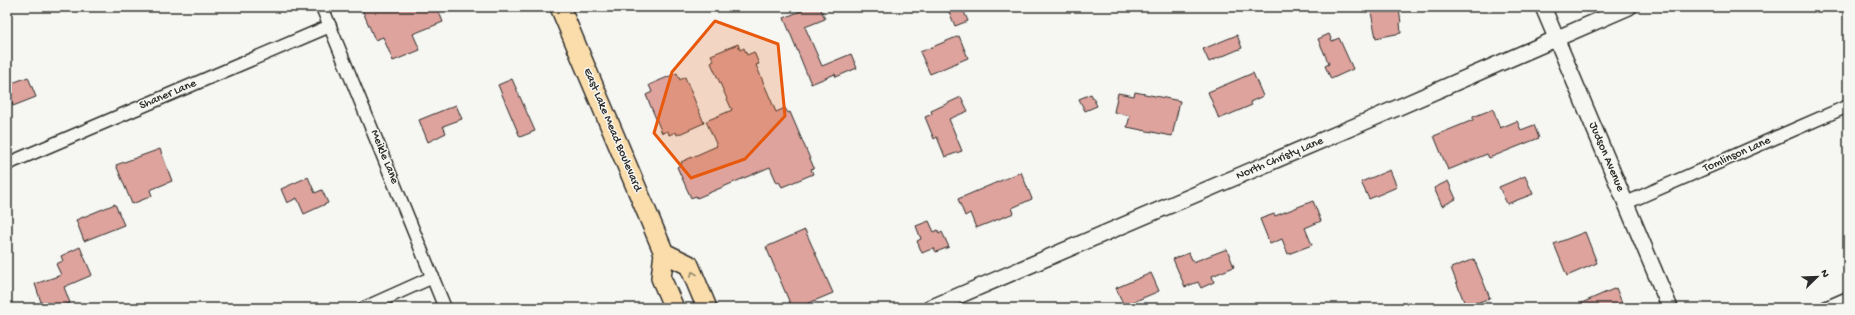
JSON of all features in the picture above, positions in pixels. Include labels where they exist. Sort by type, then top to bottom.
[{"type":"main road","name":"East Lake Mead Boulevard","points":[[560,7],[664,253],[661,278],[674,308]]},
{"type":"main road","points":[[664,253],[689,265],[707,308]]},
{"type":"street","name":"Meikle Lane","points":[[322,7],[445,308]]},
{"type":"street","name":"Judson Avenue","points":[[1543,7],[1670,308]]},
{"type":"street","name":"North Christy Lane","points":[[930,308],[1628,7]]},
{"type":"street","name":"Shaner Lane","points":[[7,164],[330,26]]},
{"type":"street","name":"Tomlinson Lane","points":[[1626,203],[1848,106]]},
{"type":"street","points":[[364,308],[433,277]]},
{"type":"street","points":[[1824,308],[1848,298]]},
{"type":"highlighted area","points":[[715,21],[778,44],[785,116],[745,159],[691,178],[654,133],[672,72]]},
{"type":"building","points":[[361,7],[437,7],[443,22],[413,34],[420,50],[393,61],[383,37],[375,40]]},
{"type":"building","points":[[802,7],[820,7],[825,19],[805,27],[822,66],[851,54],[857,68],[836,77],[835,74],[811,84],[784,18],[803,10]]},
{"type":"building","points":[[947,7],[962,7],[968,21],[955,26]]},
{"type":"building","points":[[1370,7],[1396,7],[1397,10],[1399,9],[1401,33],[1376,38]]},
{"type":"building","points":[[1329,34],[1332,41],[1339,38],[1353,69],[1331,79],[1325,66],[1329,64],[1318,39]]},
{"type":"building","points":[[1237,35],[1242,48],[1209,62],[1203,49]]},
{"type":"building","points":[[959,36],[968,58],[930,74],[920,52]]},
{"type":"building","points":[[738,44],[740,50],[744,48],[747,55],[754,52],[759,64],[756,65],[776,112],[785,108],[788,113],[790,112],[814,168],[811,169],[813,174],[782,187],[779,182],[777,183],[770,167],[697,198],[696,196],[691,198],[677,167],[682,164],[681,162],[717,146],[706,121],[732,110],[711,63],[714,61],[711,55]]},
{"type":"building","points":[[677,73],[680,80],[685,77],[704,123],[677,135],[676,132],[669,135],[668,131],[662,133],[646,95],[652,92],[649,85]]},
{"type":"building","points":[[1253,73],[1263,96],[1250,102],[1252,105],[1219,119],[1208,92]]},
{"type":"building","points":[[28,77],[36,97],[13,106],[7,91],[7,85]]},
{"type":"building","points":[[512,79],[535,131],[520,137],[498,85]]},
{"type":"building","points":[[1135,92],[1180,101],[1172,136],[1127,127],[1130,116],[1114,112],[1118,93],[1134,96]]},
{"type":"building","points":[[1091,94],[1097,106],[1085,111],[1079,99]]},
{"type":"building","points":[[961,97],[968,111],[949,119],[962,151],[945,157],[937,137],[934,139],[925,117],[932,114],[931,111]]},
{"type":"building","points":[[456,105],[462,119],[443,126],[446,133],[428,142],[419,120]]},
{"type":"building","points":[[1493,109],[1500,128],[1517,121],[1521,130],[1534,125],[1539,138],[1489,158],[1487,154],[1448,170],[1434,136],[1473,120],[1473,117]]},
{"type":"building","points":[[160,149],[172,181],[150,190],[152,196],[132,204],[116,165]]},
{"type":"building","points":[[1390,170],[1397,187],[1369,199],[1361,182]]},
{"type":"building","points":[[1021,172],[1032,199],[1012,208],[1014,213],[976,228],[970,213],[965,216],[958,199]]},
{"type":"building","points":[[1525,176],[1533,194],[1507,204],[1499,187]]},
{"type":"building","points":[[308,177],[315,193],[322,190],[328,203],[304,214],[297,198],[287,203],[281,189]]},
{"type":"building","points":[[1448,181],[1456,199],[1442,206],[1434,188]]},
{"type":"building","points":[[1313,201],[1321,221],[1305,228],[1312,245],[1288,254],[1282,239],[1270,244],[1260,219],[1274,214],[1275,216]]},
{"type":"building","points":[[115,204],[124,225],[84,241],[76,220]]},
{"type":"building","points":[[929,221],[934,232],[938,230],[939,234],[942,232],[949,247],[936,252],[934,248],[922,253],[917,241],[921,239],[916,226]]},
{"type":"building","points":[[805,230],[833,293],[797,308],[792,308],[766,247]]},
{"type":"building","points":[[1585,232],[1597,263],[1567,276],[1554,244]]},
{"type":"building","points":[[80,247],[92,275],[64,287],[70,303],[58,308],[43,308],[35,284],[61,275],[56,264],[63,261],[61,256]]},
{"type":"building","points":[[1227,249],[1234,267],[1212,276],[1214,282],[1201,288],[1198,282],[1185,287],[1173,259],[1189,253],[1193,262]]},
{"type":"building","points":[[1474,259],[1490,298],[1466,307],[1451,268]]},
{"type":"building","points":[[1151,273],[1159,291],[1124,306],[1116,288]]},
{"type":"building","points":[[1616,288],[1624,308],[1570,308]]}]
